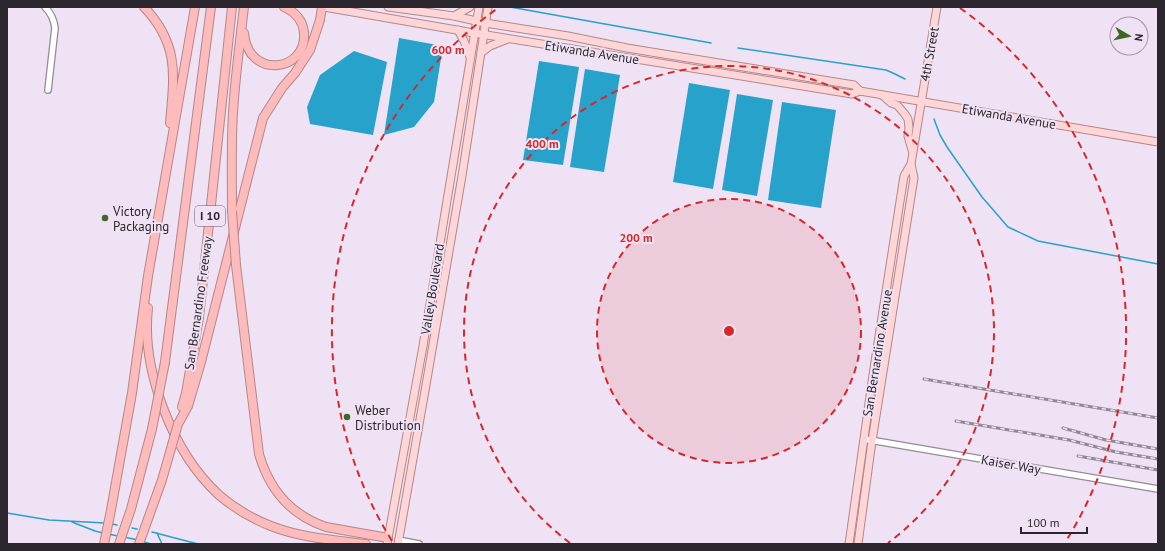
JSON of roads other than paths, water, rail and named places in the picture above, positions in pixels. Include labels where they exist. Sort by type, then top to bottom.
[{"type":"highway","points":[[144,7],[157,22],[163,32],[173,60],[174,78],[169,138],[170,150]]},
{"type":"highway","points":[[104,544],[132,393],[152,256],[195,7]]},
{"type":"highway","name":"San Bernardino Freeway","points":[[119,544],[131,509],[152,429],[165,362],[211,7]]},
{"type":"highway","name":"San Bernardino Freeway","points":[[139,544],[162,480],[186,393],[198,318],[232,7]]},
{"type":"highway","points":[[244,9],[243,30],[246,47],[256,59],[264,64],[272,66],[285,63],[294,58],[301,48],[304,39],[303,27],[300,19],[284,7]]},
{"type":"highway","points":[[178,424],[188,406],[201,362],[263,118],[282,88],[310,50],[323,7]]},
{"type":"highway","points":[[244,9],[233,114],[232,211],[236,265],[259,454],[263,468],[270,482],[287,504],[304,517],[326,527],[387,541]]},
{"type":"highway","points":[[152,256],[152,273],[147,314],[151,365],[164,411],[188,459],[204,479],[220,495],[236,508],[270,526],[293,533],[365,544]]},
{"type":"main road","name":"Etiwanda Avenue","points":[[323,7],[510,39],[852,94],[860,91],[1158,142]]},
{"type":"main road","name":"Etiwanda Avenue","points":[[388,7],[454,16],[627,48],[854,85],[860,91]]},
{"type":"main road","points":[[454,16],[470,7]]},
{"type":"main road","name":"Valley Boulevard","points":[[387,541],[423,346],[479,7]]},
{"type":"main road","name":"Valley Boulevard","points":[[398,542],[433,348],[488,7]]},
{"type":"main road","name":"4th Street","points":[[921,102],[937,7]]},
{"type":"main road","points":[[458,30],[470,57]]},
{"type":"main road","points":[[481,53],[490,46],[510,39]]},
{"type":"main road","points":[[882,95],[897,106],[908,119],[908,136],[913,153]]},
{"type":"main road","name":"San Bernardino Avenue","points":[[849,544],[904,176],[911,164],[921,102]]},
{"type":"main road","name":"San Bernardino Avenue","points":[[858,544],[872,441],[914,178],[911,164]]},
{"type":"main road","points":[[387,541],[398,542]]},
{"type":"street","points":[[45,7],[51,15],[56,28],[48,90]]},
{"type":"street","name":"Kaiser Way","points":[[864,439],[1158,489]]},
{"type":"street","points":[[398,542],[419,544]]},
{"type":"water","points":[[399,38],[443,46],[434,102],[414,127],[384,135]]},
{"type":"water","points":[[354,51],[387,62],[373,135],[310,124],[307,107],[320,75]]},
{"type":"water","points":[[539,61],[579,67],[563,165],[523,160]]},
{"type":"water","points":[[585,69],[620,75],[604,172],[570,167]]},
{"type":"water","points":[[689,83],[730,90],[713,189],[673,182]]},
{"type":"water","points":[[737,94],[773,100],[757,196],[722,190]]},
{"type":"water","points":[[782,102],[836,110],[821,208],[768,200]]},
{"type":"waterway","points":[[510,7],[711,43]]},
{"type":"waterway","points":[[738,48],[886,70],[905,79]]},
{"type":"waterway","points":[[934,119],[940,135],[947,147],[982,197],[1008,227],[1038,241],[1158,264]]},
{"type":"waterway","points":[[7,513],[49,520],[105,523]]},
{"type":"waterway","points":[[72,522],[103,533]]},
{"type":"waterway","points":[[112,524],[117,525]]},
{"type":"waterway","points":[[132,528],[137,529]]},
{"type":"waterway","points":[[152,532],[198,544]]},
{"type":"waterway","points":[[157,533],[162,544]]},
{"type":"waterway","points":[[108,534],[118,536]]},
{"type":"waterway","points":[[124,537],[138,540]]},
{"type":"waterway","points":[[144,542],[151,544]]},
{"type":"railway","points":[[924,379],[1158,418]]},
{"type":"railway","points":[[956,421],[1069,440],[1116,452],[1158,459]]},
{"type":"railway","points":[[1063,428],[1106,440],[1158,449]]},
{"type":"railway","points":[[1078,456],[1158,470]]},
{"type":"place","name":"Victory Packaging","points":[[105,218]]},
{"type":"place","name":"Weber Distribution","points":[[347,417]]}]
